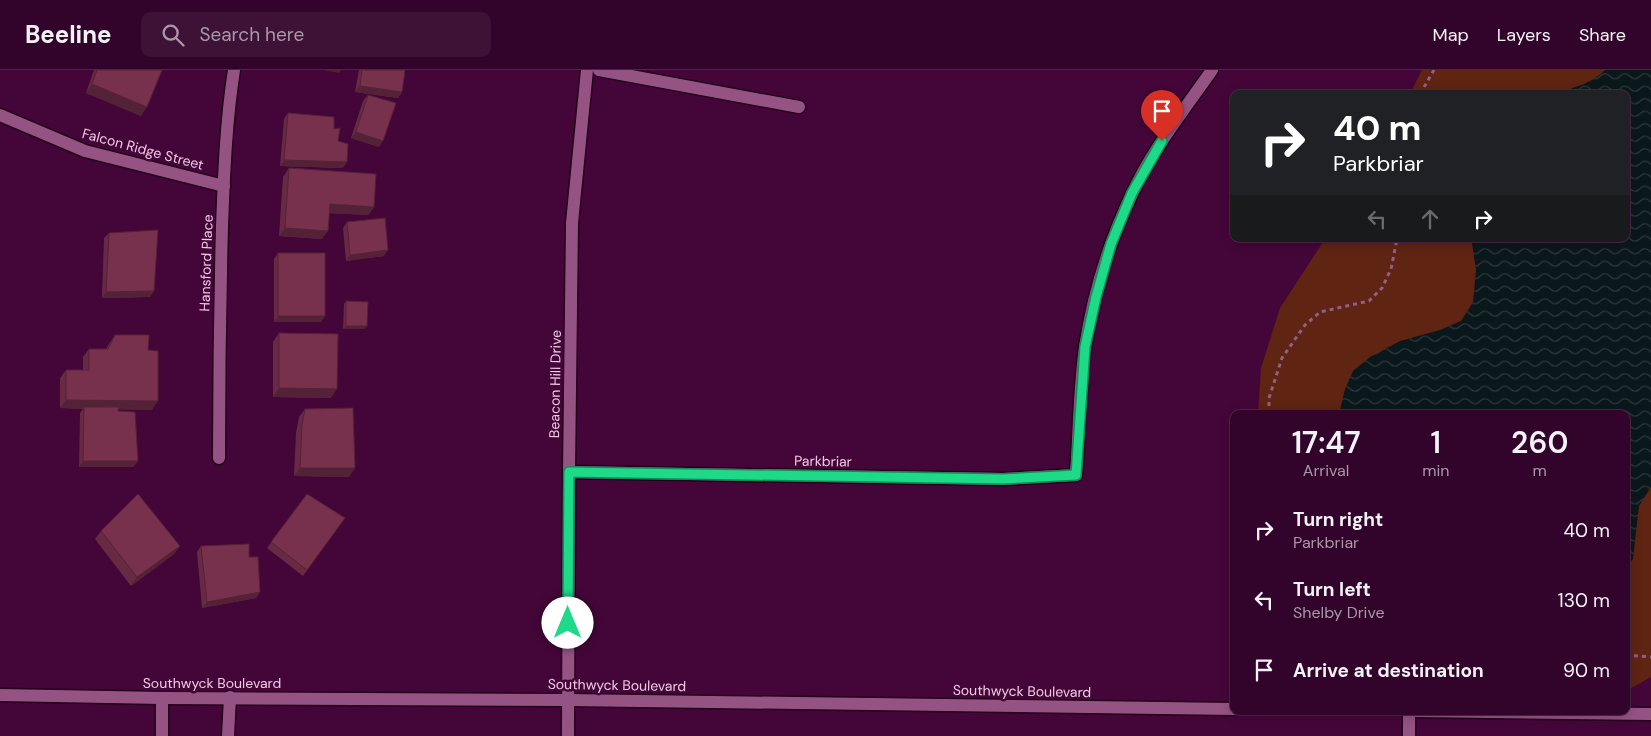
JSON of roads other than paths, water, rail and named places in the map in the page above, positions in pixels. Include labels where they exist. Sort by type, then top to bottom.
[{"type":"street","name":"Hansford Place","points":[[219,458],[220,291],[224,186],[234,70]]},
{"type":"street","name":"Beacon Hill Drive","points":[[568,736],[572,223],[587,70]]},
{"type":"street","points":[[599,70],[798,108]]},
{"type":"street","name":"Parkbriar","points":[[569,472],[1003,479],[1076,475],[1085,347],[1096,297],[1111,244],[1132,193],[1162,141],[1212,70]]},
{"type":"street","name":"Falcon Ridge Street","points":[[0,115],[86,151],[224,186]]},
{"type":"street","name":"Southwyck Boulevard","points":[[0,695],[1230,709]]},
{"type":"street","points":[[228,736],[230,697]]},
{"type":"street","points":[[162,698],[162,736]]},
{"type":"street","points":[[1630,714],[1651,714]]},
{"type":"street","points":[[1409,715],[1409,736]]},
{"type":"water","points":[[1605,70],[1651,70],[1651,487],[1639,506],[1633,559],[1630,562],[1630,410],[1340,410],[1345,389],[1353,371],[1370,357],[1400,341],[1440,330],[1461,321],[1473,302],[1476,270],[1471,242],[1630,242],[1630,90],[1565,90],[1586,83]]}]
